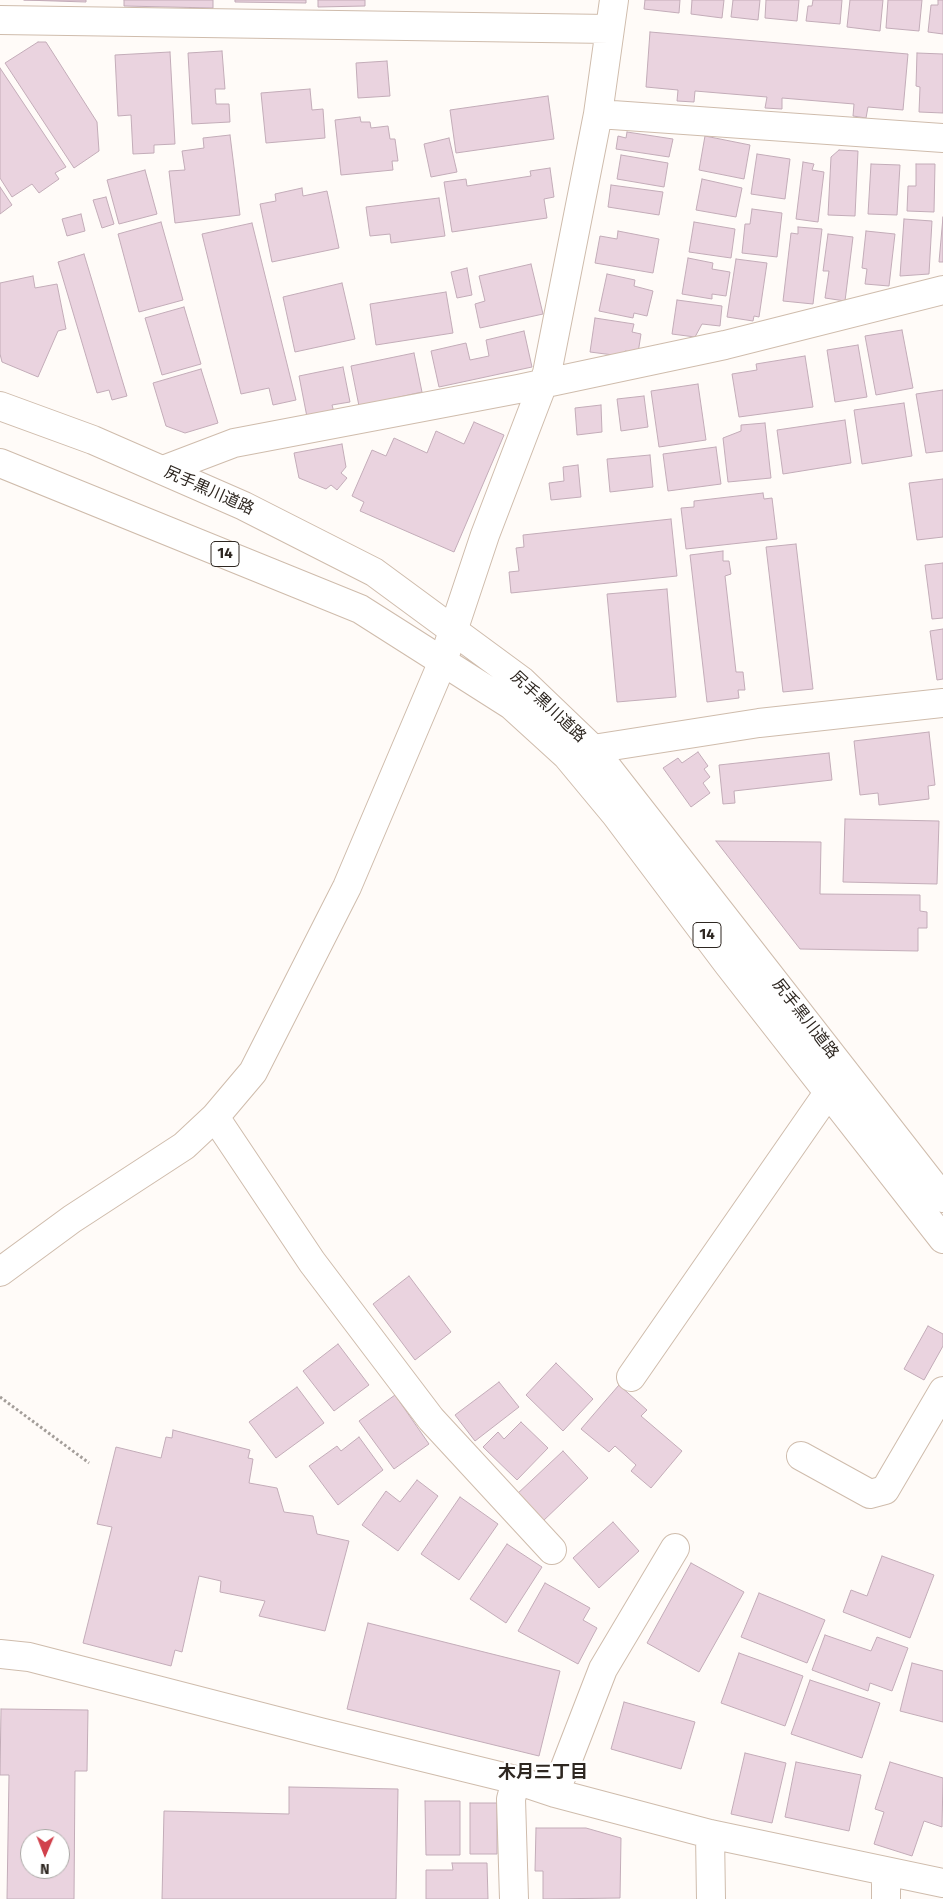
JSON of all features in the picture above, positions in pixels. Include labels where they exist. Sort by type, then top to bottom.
[{"type":"street","points":[[0,1272],[72,1218],[184,1146],[215,1116],[253,1072],[347,887],[443,661],[485,536],[543,384],[549,364],[598,114],[614,0]]},
{"type":"street","points":[[0,20],[609,29]]},
{"type":"street","points":[[598,114],[943,138]]},
{"type":"street","points":[[163,470],[234,443],[543,384],[725,345],[943,290]]},
{"type":"street","name":"尻手黒川道路","points":[[0,406],[93,440],[163,470],[244,506],[374,572],[522,681],[594,749],[943,1198]]},
{"type":"street","name":"尻手黒川道路","points":[[0,463],[360,609],[511,705],[567,756],[616,815],[828,1093],[943,1239]]},
{"type":"street","points":[[594,749],[758,723],[943,703]]},
{"type":"street","points":[[631,1377],[828,1093]]},
{"type":"street","points":[[215,1116],[312,1262],[431,1419],[552,1550]]},
{"type":"street","points":[[801,1456],[870,1494],[885,1490],[943,1391]]},
{"type":"street","points":[[556,1793],[603,1669],[675,1548]]},
{"type":"street","points":[[0,1654],[29,1657],[516,1780],[556,1793],[710,1834],[886,1872],[942,1879]]},
{"type":"street","points":[[514,1899],[511,1799],[516,1780]]},
{"type":"street","points":[[710,1834],[711,1899]]},
{"type":"street","points":[[886,1872],[886,1899]]},
{"type":"path","points":[[0,1397],[89,1463]]},
{"type":"building","points":[[24,0],[86,0],[86,2]]},
{"type":"building","points":[[124,0],[213,0],[213,8],[124,6]]},
{"type":"building","points":[[235,0],[306,0],[306,3],[235,2]]},
{"type":"building","points":[[318,0],[365,0],[365,6],[318,7]]},
{"type":"building","points":[[645,0],[680,0],[679,13],[644,9]]},
{"type":"building","points":[[692,0],[724,0],[722,18],[691,14]]},
{"type":"building","points":[[733,0],[760,0],[758,20],[731,17]]},
{"type":"building","points":[[766,0],[799,0],[797,21],[765,18]]},
{"type":"building","points":[[813,0],[842,0],[840,24],[806,21],[808,6],[812,6]]},
{"type":"building","points":[[850,0],[883,0],[880,31],[847,27]]},
{"type":"building","points":[[888,0],[922,0],[919,31],[886,28]]},
{"type":"building","points":[[938,0],[943,0],[943,34],[928,32],[931,5],[938,5]]},
{"type":"building","points":[[650,32],[908,54],[903,110],[868,107],[866,118],[853,116],[854,104],[782,98],[782,109],[765,108],[767,97],[695,91],[694,102],[677,101],[678,90],[646,87]]},
{"type":"building","points":[[38,42],[46,42],[97,122],[99,151],[74,168],[5,63]]},
{"type":"building","points":[[222,51],[225,89],[215,89],[216,104],[229,104],[230,122],[192,124],[188,53]]},
{"type":"building","points":[[170,52],[175,144],[154,145],[154,153],[133,154],[131,115],[118,116],[115,55]]},
{"type":"building","points":[[917,53],[943,54],[943,113],[919,112],[920,87],[916,86]]},
{"type":"building","points":[[387,61],[390,96],[358,98],[356,63]]},
{"type":"building","points":[[0,68],[66,167],[55,173],[59,179],[39,193],[32,184],[12,197],[0,178]]},
{"type":"building","points":[[310,89],[312,110],[323,109],[325,138],[266,143],[261,93]]},
{"type":"building","points":[[548,96],[554,139],[456,153],[450,110]]},
{"type":"building","points":[[360,117],[361,122],[370,122],[371,128],[388,126],[390,139],[395,139],[398,161],[392,161],[393,170],[341,175],[335,120]]},
{"type":"building","points":[[627,132],[673,139],[669,157],[616,149],[618,136],[626,138]]},
{"type":"building","points":[[230,135],[240,215],[175,223],[169,171],[185,170],[182,151],[204,148],[203,138]]},
{"type":"building","points":[[705,136],[750,145],[744,179],[699,170]]},
{"type":"building","points":[[449,138],[457,172],[431,177],[424,144]]},
{"type":"building","points":[[839,150],[858,151],[855,216],[828,215],[831,157]]},
{"type":"building","points":[[757,154],[790,159],[785,199],[751,194]]},
{"type":"building","points":[[621,155],[668,163],[664,187],[617,179]]},
{"type":"building","points":[[803,162],[814,164],[812,170],[824,172],[818,222],[796,219]]},
{"type":"building","points":[[871,164],[900,165],[897,215],[868,214]]},
{"type":"building","points":[[916,164],[935,164],[934,212],[907,211],[908,186],[916,186]]},
{"type":"building","points":[[550,168],[554,197],[544,199],[547,218],[452,232],[444,182],[466,179],[467,186],[531,176],[530,171]]},
{"type":"building","points":[[145,170],[157,214],[119,224],[107,180]]},
{"type":"building","points":[[702,179],[742,188],[736,217],[696,210]]},
{"type":"building","points":[[611,185],[663,192],[659,215],[608,207]]},
{"type":"building","points":[[0,187],[12,205],[0,214]]},
{"type":"building","points":[[302,188],[303,196],[327,191],[339,248],[272,262],[260,204],[276,201],[275,194]]},
{"type":"building","points":[[106,197],[114,224],[102,228],[93,200]]},
{"type":"building","points":[[439,198],[445,236],[391,243],[390,234],[370,236],[366,207]]},
{"type":"building","points":[[752,209],[782,213],[777,257],[742,253],[745,224],[750,224]]},
{"type":"building","points":[[81,214],[85,231],[67,236],[62,219]]},
{"type":"building","points":[[943,217],[943,262],[939,262]]},
{"type":"building","points":[[904,219],[932,221],[929,274],[900,276]]},
{"type":"building","points":[[161,222],[183,300],[139,312],[118,234]]},
{"type":"building","points":[[694,222],[735,229],[731,258],[689,252]]},
{"type":"building","points":[[252,223],[296,400],[273,405],[269,388],[241,394],[202,234]]},
{"type":"building","points":[[798,227],[822,229],[813,304],[783,301],[791,233],[798,234]]},
{"type":"building","points":[[618,231],[659,239],[653,273],[595,263],[600,236],[617,239]]},
{"type":"building","points":[[866,231],[895,234],[889,286],[865,284],[867,269],[862,268]]},
{"type":"building","points":[[828,234],[853,237],[845,301],[825,298],[829,271],[823,271]]},
{"type":"building","points":[[84,254],[127,396],[112,400],[109,390],[97,393],[58,262]]},
{"type":"building","points":[[688,258],[713,263],[712,269],[730,272],[726,296],[712,294],[712,299],[682,294]]},
{"type":"building","points":[[736,259],[767,263],[759,317],[754,316],[753,321],[727,317]]},
{"type":"building","points":[[531,264],[543,314],[480,328],[475,304],[485,301],[479,276]]},
{"type":"building","points":[[467,268],[472,295],[457,298],[451,272]]},
{"type":"building","points":[[607,274],[635,280],[634,286],[653,291],[647,316],[634,313],[633,318],[599,311]]},
{"type":"building","points":[[33,276],[35,288],[57,284],[66,329],[58,331],[38,377],[2,362],[0,354],[0,283]]},
{"type":"building","points":[[342,283],[355,339],[295,352],[283,297]]},
{"type":"building","points":[[446,292],[453,333],[376,345],[370,304]]},
{"type":"building","points":[[677,300],[722,306],[720,326],[702,324],[695,337],[672,334]]},
{"type":"building","points":[[184,307],[201,364],[162,375],[145,318]]},
{"type":"building","points":[[595,318],[634,324],[632,332],[641,334],[638,353],[625,351],[621,356],[590,352]]},
{"type":"building","points":[[902,330],[913,388],[876,395],[865,336]]},
{"type":"building","points":[[524,331],[532,367],[439,387],[431,351],[466,343],[470,360],[489,356],[486,340]]},
{"type":"building","points":[[858,345],[867,397],[835,402],[827,350]]},
{"type":"building","points":[[414,353],[422,392],[359,406],[351,366]]},
{"type":"building","points":[[805,356],[813,407],[739,417],[732,374],[757,370],[756,364]]},
{"type":"building","points":[[343,367],[350,402],[332,405],[334,412],[307,417],[299,376]]},
{"type":"building","points":[[201,369],[218,423],[185,433],[166,426],[153,383]]},
{"type":"building","points":[[698,384],[706,440],[659,447],[651,391]]},
{"type":"building","points":[[943,390],[943,451],[926,453],[916,394]]},
{"type":"building","points":[[644,396],[648,427],[621,431],[617,399]]},
{"type":"building","points":[[904,403],[912,456],[862,464],[854,410]]},
{"type":"building","points":[[601,405],[602,432],[577,435],[575,408]]},
{"type":"building","points":[[845,420],[851,463],[783,474],[777,430]]},
{"type":"building","points":[[474,422],[504,435],[454,552],[360,511],[364,502],[352,496],[372,450],[386,456],[394,438],[427,453],[436,431],[464,444]]},
{"type":"building","points":[[765,423],[771,478],[728,482],[723,438],[741,431],[741,425]]},
{"type":"building","points":[[342,444],[346,467],[341,473],[347,478],[337,490],[331,485],[326,489],[299,478],[294,453]]},
{"type":"building","points":[[716,447],[721,484],[668,491],[663,454]]},
{"type":"building","points":[[650,455],[653,487],[610,492],[607,459]]},
{"type":"building","points":[[578,465],[581,497],[551,500],[549,483],[564,481],[563,467]]},
{"type":"building","points":[[943,479],[943,537],[917,540],[909,483]]},
{"type":"building","points":[[763,493],[764,499],[772,498],[777,539],[686,549],[681,508],[694,507],[694,501]]},
{"type":"building","points":[[671,519],[677,576],[511,593],[509,572],[519,571],[516,548],[524,547],[523,535]]},
{"type":"building","points":[[796,544],[813,689],[783,692],[766,547]]},
{"type":"building","points":[[723,551],[723,561],[729,561],[731,574],[725,576],[736,672],[743,672],[745,690],[738,690],[739,698],[707,702],[690,555]]},
{"type":"building","points":[[943,563],[943,618],[932,619],[925,565]]},
{"type":"building","points":[[667,589],[676,697],[617,702],[607,594]]},
{"type":"building","points":[[943,629],[943,679],[937,680],[930,631]]},
{"type":"building","points":[[929,732],[935,785],[928,786],[929,799],[879,805],[878,793],[860,795],[854,741]]},
{"type":"building","points":[[698,752],[708,766],[704,769],[710,777],[703,783],[710,793],[691,807],[663,768],[678,758],[682,763]]},
{"type":"building","points":[[829,753],[832,780],[734,791],[735,803],[723,804],[719,765]]},
{"type":"building","points":[[845,819],[939,821],[937,884],[843,882]]},
{"type":"building","points":[[716,841],[821,842],[820,894],[920,895],[920,911],[927,912],[927,928],[918,928],[918,951],[800,949]]},
{"type":"building","points":[[409,1276],[451,1332],[415,1360],[373,1304]]},
{"type":"building","points":[[928,1326],[943,1334],[943,1346],[924,1380],[904,1369]]},
{"type":"building","points":[[338,1344],[369,1385],[334,1411],[303,1371]]},
{"type":"building","points":[[556,1363],[593,1399],[563,1431],[526,1395]]},
{"type":"building","points":[[499,1382],[519,1407],[475,1441],[455,1415]]},
{"type":"building","points":[[619,1385],[647,1410],[641,1416],[682,1451],[651,1488],[631,1471],[636,1465],[615,1446],[609,1452],[581,1429]]},
{"type":"building","points":[[297,1387],[324,1423],[276,1458],[249,1422]]},
{"type":"building","points":[[395,1395],[429,1444],[394,1469],[359,1421]]},
{"type":"building","points":[[521,1422],[548,1448],[517,1480],[483,1447],[498,1432],[504,1439]]},
{"type":"building","points":[[173,1430],[250,1450],[248,1458],[253,1459],[249,1483],[277,1488],[284,1512],[313,1516],[317,1534],[349,1541],[325,1631],[259,1616],[265,1601],[220,1592],[221,1581],[199,1576],[182,1652],[175,1650],[171,1666],[83,1643],[112,1527],[97,1524],[116,1447],[161,1458],[166,1437],[172,1438]]},
{"type":"building","points":[[359,1437],[383,1470],[338,1505],[309,1466],[337,1446],[341,1451]]},
{"type":"building","points":[[563,1451],[588,1478],[542,1522],[516,1495]]},
{"type":"building","points":[[417,1480],[438,1496],[398,1551],[362,1525],[386,1491],[400,1502]]},
{"type":"building","points":[[460,1497],[498,1524],[459,1580],[421,1554]]},
{"type":"building","points":[[613,1522],[639,1551],[599,1588],[573,1558]]},
{"type":"building","points":[[507,1544],[542,1567],[506,1623],[470,1599]]},
{"type":"building","points":[[882,1556],[934,1575],[910,1638],[843,1612],[851,1590],[867,1596]]},
{"type":"building","points":[[691,1563],[744,1592],[699,1672],[647,1643]]},
{"type":"building","points":[[545,1583],[590,1608],[583,1620],[597,1628],[578,1664],[518,1631]]},
{"type":"building","points":[[759,1593],[825,1620],[807,1663],[741,1637]]},
{"type":"building","points":[[368,1623],[560,1671],[539,1756],[347,1709]]},
{"type":"building","points":[[825,1635],[871,1651],[877,1637],[908,1648],[892,1691],[870,1683],[868,1691],[812,1670]]},
{"type":"building","points":[[739,1653],[803,1676],[785,1726],[721,1703]]},
{"type":"building","points":[[912,1663],[943,1671],[943,1722],[900,1711]]},
{"type":"building","points":[[810,1680],[880,1703],[862,1758],[791,1734]]},
{"type":"building","points":[[624,1702],[695,1722],[681,1769],[611,1749]]},
{"type":"building","points":[[1,1709],[88,1710],[87,1771],[75,1771],[74,1899],[7,1899],[9,1775],[0,1775]]},
{"type":"building","points":[[745,1753],[786,1763],[772,1823],[731,1814]]},
{"type":"building","points":[[796,1762],[861,1775],[849,1831],[785,1817]]},
{"type":"building","points":[[890,1762],[943,1778],[942,1827],[924,1821],[912,1856],[874,1844],[884,1812],[875,1809]]},
{"type":"building","points":[[289,1787],[398,1789],[396,1899],[162,1899],[164,1811],[289,1814]]},
{"type":"building","points":[[425,1801],[460,1801],[460,1855],[426,1855]]},
{"type":"building","points":[[470,1803],[497,1803],[497,1854],[470,1854]]},
{"type":"building","points":[[536,1828],[586,1828],[621,1838],[620,1898],[543,1899],[543,1871],[535,1871]]},
{"type":"building","points":[[452,1863],[487,1863],[488,1899],[426,1899],[426,1870],[453,1870]]},
{"type":"district","name":"木月三丁目","points":[[543,1773]]}]
